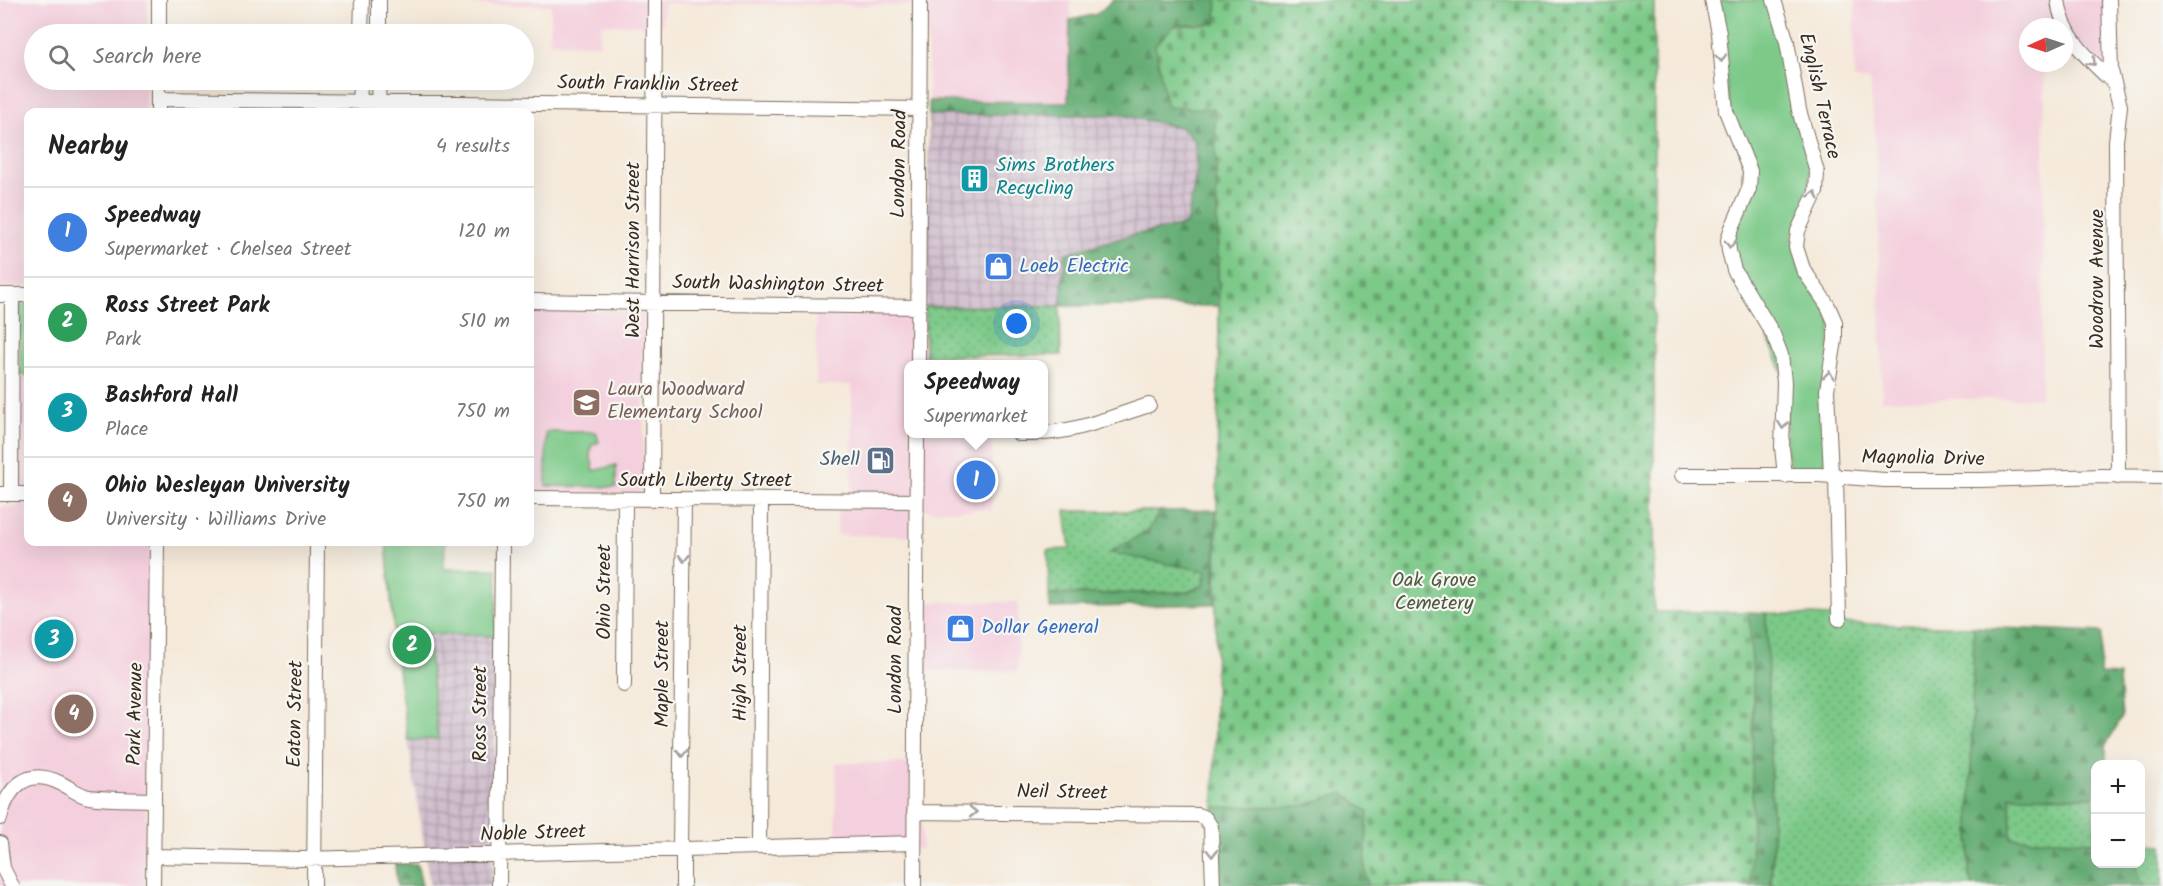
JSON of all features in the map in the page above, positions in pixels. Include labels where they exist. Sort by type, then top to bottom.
[{"type":"street","points":[[159,0],[159,24]]},
{"type":"street","points":[[361,24],[362,0]]},
{"type":"street","points":[[379,0],[379,24]]},
{"type":"street","name":"West Harrison Street","points":[[652,500],[655,0]]},
{"type":"street","name":"London Road","points":[[918,360],[920,0]]},
{"type":"street","points":[[1712,0],[1719,33],[1726,111],[1750,171],[1749,189],[1728,240],[1729,251],[1734,270],[1773,334],[1781,355],[1784,382],[1782,447],[1785,476]]},
{"type":"street","name":"English Terrace","points":[[1774,0],[1786,42],[1799,110],[1817,172],[1816,192],[1798,231],[1796,246],[1803,269],[1828,306],[1835,322],[1835,340],[1827,390],[1834,475],[1839,619]]},
{"type":"street","points":[[2058,0],[2064,24],[2075,43],[2113,82]]},
{"type":"street","name":"Woodrow Avenue","points":[[2109,0],[2110,61],[2120,106],[2116,141],[2118,477]]},
{"type":"street","points":[[158,90],[158,106]]},
{"type":"street","points":[[359,107],[360,90]]},
{"type":"street","points":[[378,90],[379,107]]},
{"type":"street","name":"South Franklin Street","points":[[158,106],[655,105],[920,108]]},
{"type":"street","points":[[24,295],[6,295],[5,494],[24,494]]},
{"type":"street","name":"South Washington Street","points":[[534,301],[919,308]]},
{"type":"street","points":[[1048,433],[1089,425],[1149,405]]},
{"type":"street","name":"London Road","points":[[914,886],[917,438]]},
{"type":"street","name":"Magnolia Drive","points":[[1683,475],[1834,475],[1885,480],[2163,477]]},
{"type":"street","name":"South Liberty Street","points":[[534,498],[916,501]]},
{"type":"street","name":"Ohio Street","points":[[624,685],[625,500]]},
{"type":"street","name":"Maple Street","points":[[683,886],[684,500]]},
{"type":"street","name":"High Street","points":[[759,847],[761,500]]},
{"type":"street","name":"Park Avenue","points":[[153,886],[157,546]]},
{"type":"street","name":"Eaton Street","points":[[314,886],[317,546]]},
{"type":"street","name":"Ross Street","points":[[499,886],[502,546]]},
{"type":"street","points":[[0,818],[4,802],[10,792],[19,783],[30,778],[58,782],[87,796],[154,800]]},
{"type":"street","name":"Neil Street","points":[[914,812],[1198,815],[1208,821],[1212,831],[1213,886]]},
{"type":"street","points":[[0,843],[3,868],[12,886]]},
{"type":"street","name":"Noble Street","points":[[153,856],[314,859],[914,843]]},
{"type":"shaded area","points":[[0,0],[147,0],[147,24],[24,24],[24,90],[146,90],[145,108],[24,108],[24,287],[0,287]]},
{"type":"shaded area","points":[[465,0],[1071,0],[1068,102],[929,101],[927,6],[664,3],[662,26],[601,24],[600,45],[550,42],[551,5],[473,5]]},
{"type":"shaded area","points":[[1855,0],[2112,0],[2115,65],[2089,70],[2073,50],[2073,18],[2019,18],[2019,72],[2045,72],[2041,398],[1882,400],[1877,159],[1870,81],[1854,80]]},
{"type":"shaded area","points":[[929,115],[1122,115],[1183,128],[1195,142],[1197,172],[1186,225],[1137,234],[1066,253],[1060,306],[925,307]]},
{"type":"shaded area","name":"Laura Woodward Elementary School","points":[[534,309],[644,312],[643,493],[534,492]]},
{"type":"shaded area","points":[[816,312],[925,313],[925,360],[904,360],[904,438],[992,438],[992,510],[922,510],[922,536],[837,535],[837,495],[852,494],[852,385],[816,385]]},
{"type":"shaded area","points":[[20,375],[24,376],[24,546],[150,546],[145,886],[0,886],[0,507],[18,507]]},
{"type":"shaded area","points":[[921,602],[1018,602],[1018,671],[921,671]]},
{"type":"shaded area","points":[[427,633],[496,636],[493,886],[430,886],[408,740],[438,738]]},
{"type":"shaded area","points":[[836,763],[922,763],[922,849],[836,849]]},
{"type":"green space","points":[[1113,0],[1217,0],[1216,24],[1174,26],[1215,109],[1219,306],[1060,306],[1066,253],[1137,234],[1186,225],[1197,172],[1195,142],[1183,128],[1122,115],[929,115],[929,101],[1068,102],[1070,20],[1097,14]]},
{"type":"green space","name":"Oak Grove Cemetery","points":[[1217,0],[1654,0],[1654,612],[1749,612],[1753,683],[1751,886],[1368,886],[1365,870],[1368,811],[1343,793],[1302,806],[1214,807],[1219,306],[1215,109],[1167,107],[1155,45],[1174,26],[1216,24]]},
{"type":"green space","points":[[1714,0],[1770,0],[1810,160],[1810,197],[1792,236],[1831,321],[1826,458],[1823,470],[1805,471],[1790,466],[1785,448],[1787,383],[1732,253],[1734,232],[1753,194],[1731,119]]},
{"type":"green space","points":[[19,305],[24,305],[24,376],[20,375]]},
{"type":"green space","points":[[1060,306],[1061,355],[925,356],[925,307]]},
{"type":"green space","points":[[546,432],[596,432],[599,442],[592,445],[590,453],[594,471],[616,465],[616,487],[546,486]]},
{"type":"green space","points":[[1216,510],[1215,604],[1050,608],[1049,595],[1188,592],[1204,585],[1206,571],[1110,553],[1149,530],[1160,511]]},
{"type":"green space","points":[[1065,511],[1160,511],[1149,530],[1111,552],[1206,571],[1204,585],[1188,592],[1049,595],[1048,550],[1070,549]]},
{"type":"green space","points":[[386,546],[445,546],[444,569],[497,569],[496,636],[427,634],[438,739],[408,740],[396,655]]},
{"type":"green space","points":[[1749,612],[1766,613],[1773,850],[1771,884],[1775,886],[1751,886],[1753,683]]},
{"type":"green space","points":[[1766,613],[1831,616],[1832,623],[1974,627],[1969,874],[1973,886],[1775,886],[1771,884],[1773,850]]},
{"type":"green space","points":[[1974,627],[2102,632],[2100,675],[2119,676],[2122,717],[2106,745],[2106,760],[2091,760],[2091,797],[2010,796],[2011,838],[2091,842],[2091,868],[2136,868],[2143,886],[1973,886],[1969,874]]},
{"type":"green space","points":[[1342,793],[1368,811],[1365,870],[1368,886],[1215,886],[1214,807],[1302,806]]},
{"type":"green space","points":[[2010,796],[2091,797],[2091,842],[2011,839]]},
{"type":"green space","points":[[2145,844],[2163,845],[2163,886],[2143,886],[2136,868],[2145,868]]},
{"type":"green space","points":[[395,864],[417,864],[422,886],[397,886]]},
{"type":"place","name":"Sims Brothers Recycling","points":[[975,178]]},
{"type":"place","name":"Loeb Electric","points":[[998,267]]},
{"type":"place","name":"Laura Woodward Elementary School","points":[[586,402]]},
{"type":"place","name":"Shell","points":[[881,460]]},
{"type":"place","name":"Speedway","points":[[976,480]]},
{"type":"place","name":"Dollar General","points":[[960,628]]},
{"type":"place","name":"Bashford Hall","points":[[54,639]]},
{"type":"place","name":"Ross Street Park","points":[[412,645]]},
{"type":"place","name":"Ohio Wesleyan University","points":[[74,714]]}]
